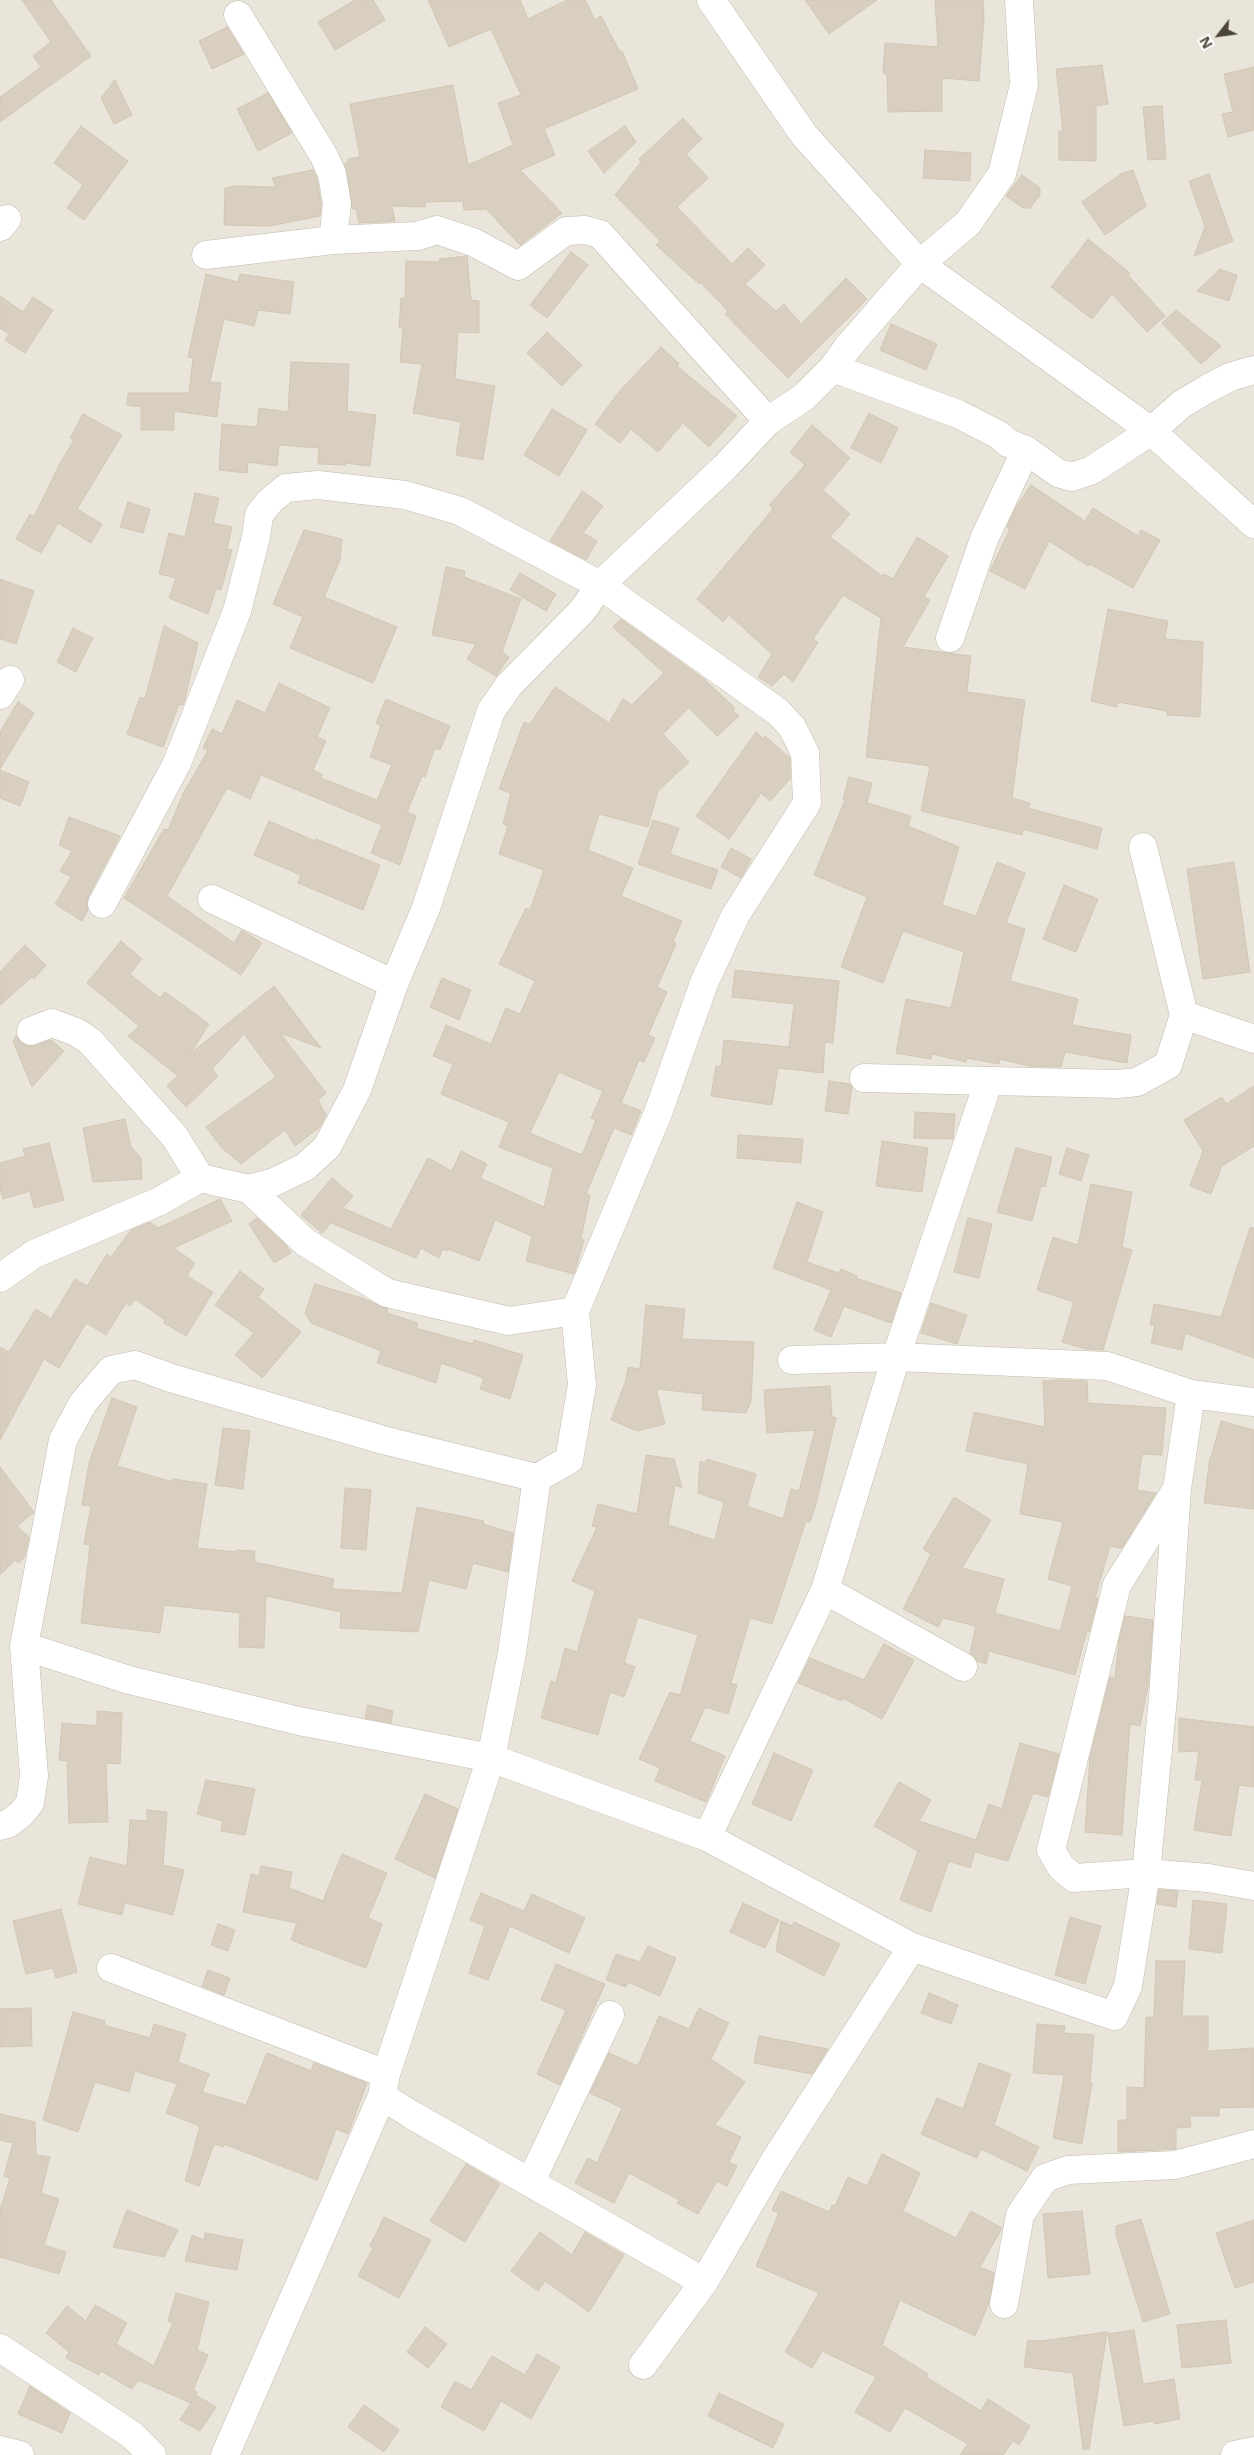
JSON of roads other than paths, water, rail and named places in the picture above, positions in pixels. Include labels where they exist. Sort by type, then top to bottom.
[{"type":"street","points":[[711,0],[804,135],[920,264],[1151,431],[1254,524]]},
{"type":"street","points":[[0,1278],[34,1254],[160,1201],[200,1178],[249,1189],[274,1182],[305,1168],[327,1147],[357,1090],[394,984],[426,908],[491,711],[510,685],[583,610],[600,585],[725,467],[768,421],[804,397],[833,368],[848,347],[920,264],[968,222],[1002,174],[1024,85],[1018,0]]},
{"type":"street","points":[[238,15],[324,156],[332,174],[337,204],[333,240]]},
{"type":"street","points":[[206,255],[333,240],[417,236],[437,230],[473,242],[518,266],[566,231],[585,230],[600,234],[768,421]]},
{"type":"street","points":[[833,368],[958,414],[999,435],[1008,443],[1026,450],[1058,473],[1072,477],[1092,470],[1151,431],[1182,404],[1230,377],[1254,370]]},
{"type":"street","points":[[950,638],[984,539],[1026,450]]},
{"type":"street","points":[[0,1826],[8,1824],[30,1804],[34,1776],[24,1646],[63,1440],[83,1403],[111,1370],[135,1365],[171,1378],[383,1440],[537,1478],[569,1460],[582,1385],[575,1311],[658,1113],[708,975],[735,916],[807,803],[805,753],[792,727],[778,712],[600,585],[460,511],[405,495],[318,484],[286,488],[270,501],[259,515],[256,537],[237,610],[177,763],[102,904]]},
{"type":"street","points":[[864,1078],[1118,1084],[1137,1082],[1168,1065],[1184,1015],[1143,847]]},
{"type":"street","points":[[212,899],[394,984]]},
{"type":"street","points":[[1184,1015],[1254,1039]]},
{"type":"street","points":[[31,1031],[52,1023],[76,1032],[90,1041],[175,1136],[200,1178]]},
{"type":"street","points":[[707,1837],[824,1590],[896,1356],[988,1082]]},
{"type":"street","points":[[249,1189],[305,1242],[387,1293],[510,1321],[575,1311]]},
{"type":"street","points":[[792,1360],[896,1356],[1107,1366],[1191,1394],[1254,1402]]},
{"type":"street","points":[[24,1646],[129,1680],[299,1721],[491,1758],[707,1837],[912,1947],[1114,2016],[1128,1986],[1146,1873],[1163,1698],[1177,1489],[1191,1394]]},
{"type":"street","points":[[225,2455],[384,2085],[491,1758],[512,1653],[537,1478]]},
{"type":"street","points":[[1177,1489],[1117,1585],[1051,1850],[1060,1867],[1074,1878],[1146,1873],[1208,1878],[1254,1886]]},
{"type":"street","points":[[824,1590],[963,1667]]},
{"type":"street","points":[[643,2365],[704,2282],[775,2160],[912,1947]]},
{"type":"street","points":[[111,1968],[384,2085],[412,2115],[531,2181],[704,2282]]},
{"type":"street","points":[[531,2181],[610,2015]]},
{"type":"street","points":[[1004,2304],[1020,2215],[1045,2178],[1068,2170],[1175,2165],[1254,2144]]},
{"type":"street","points":[[0,2348],[132,2436],[152,2455]]},
{"type":"street","points":[[0,2450],[20,2455]]},
{"type":"street","points":[[1235,2455],[1254,2451]]}]
